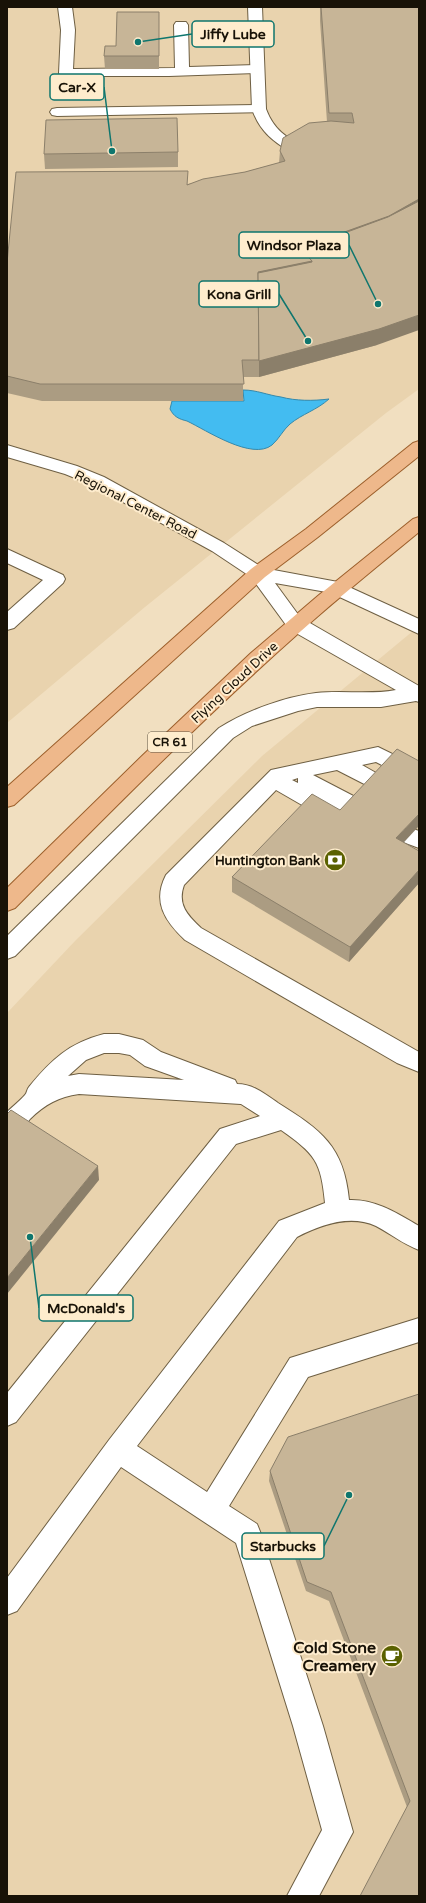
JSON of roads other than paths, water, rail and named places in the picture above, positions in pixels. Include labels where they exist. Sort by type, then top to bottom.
[{"type":"main road","points":[[7,799],[258,573],[312,533],[419,447]]},
{"type":"main road","name":"Flying Cloud Drive","points":[[7,902],[111,798],[296,624],[419,523]]},
{"type":"street","points":[[65,7],[68,30],[66,73],[182,72],[257,69]]},
{"type":"street","points":[[255,7],[259,109],[263,122],[273,135],[302,159],[320,149]]},
{"type":"street","points":[[181,25],[182,72]]},
{"type":"street","points":[[57,112],[259,109]]},
{"type":"street","name":"Regional Center Road","points":[[7,452],[71,470],[98,481],[218,547],[258,573],[296,624]]},
{"type":"street","points":[[7,555],[56,579],[7,623]]},
{"type":"street","name":"Regional Center Road","points":[[258,573],[338,588],[419,627]]},
{"type":"street","points":[[296,624],[418,695]]},
{"type":"street","points":[[7,950],[226,733],[245,721],[296,704],[317,700],[381,700],[418,695]]},
{"type":"street","points":[[419,776],[378,754],[282,776],[174,881],[170,897],[174,911],[181,923],[194,934],[405,1056],[419,1062]]},
{"type":"street","points":[[348,760],[367,796]]},
{"type":"street","points":[[314,768],[367,796]]},
{"type":"street","points":[[282,776],[367,796]]},
{"type":"street","points":[[410,841],[419,859]]},
{"type":"street","points":[[7,1129],[58,1068],[74,1055],[90,1047],[119,1043],[136,1048],[153,1058],[245,1094],[309,1137],[326,1156],[332,1168],[338,1211]]},
{"type":"street","points":[[31,1102],[45,1092],[63,1086],[79,1084],[245,1094]]},
{"type":"street","points":[[7,1413],[228,1136],[284,1119]]},
{"type":"street","points":[[7,1601],[118,1449],[288,1229],[314,1216],[338,1211],[358,1210],[380,1216],[419,1239]]},
{"type":"street","points":[[211,1510],[299,1367],[419,1330]]},
{"type":"street","points":[[118,1449],[247,1534],[308,1726],[338,1832],[302,1896]]},
{"type":"water","points":[[243,390],[299,400],[329,399],[320,406],[299,417],[285,429],[272,445],[263,449],[241,447],[217,437],[177,417],[170,409],[172,401],[244,401]]},
{"type":"place","name":"Jiffy Lube","points":[[138,42]]},
{"type":"place","name":"Car-X","points":[[112,151]]},
{"type":"place","name":"Windsor Plaza","points":[[378,304]]},
{"type":"place","name":"Kona Grill","points":[[308,341]]},
{"type":"place","name":"Huntington Bank","points":[[335,860]]},
{"type":"place","name":"McDonald's","points":[[30,1237]]},
{"type":"place","name":"Starbucks","points":[[349,1495]]},
{"type":"place","name":"Cold Stone Creamery","points":[[392,1656]]}]
